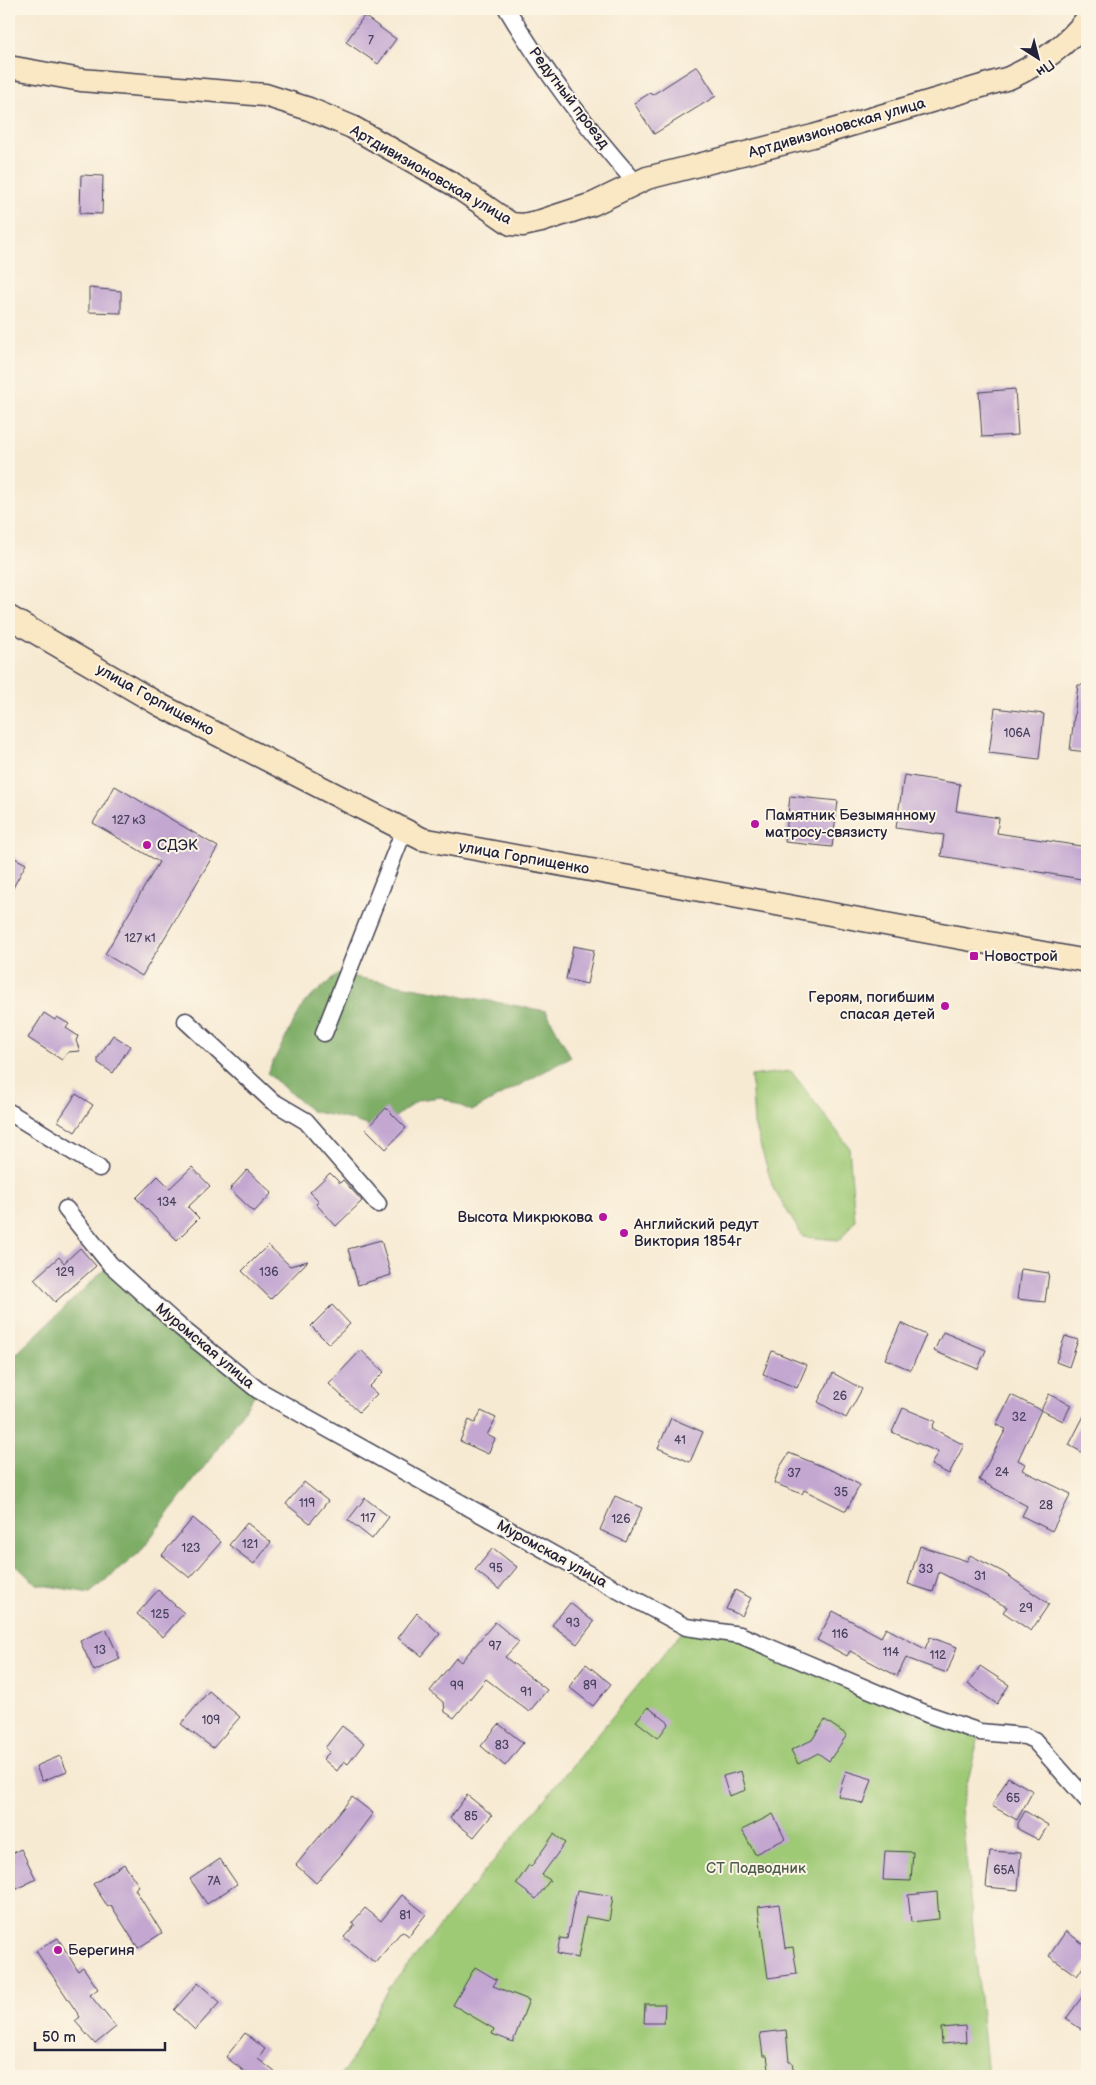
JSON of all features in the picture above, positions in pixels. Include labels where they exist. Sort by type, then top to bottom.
[{"type":"street","name":"Редутный проезд","points":[[506,9],[549,74],[610,153],[636,183]]},
{"type":"street","name":"Артдивизионовская улица","points":[[9,67],[81,80],[265,95],[309,109],[352,127],[453,184],[511,224],[523,225],[593,204],[647,178],[813,136],[1009,78],[1032,68],[1054,52],[1075,34],[1087,19]]},
{"type":"street","name":"улица Горпищенко","points":[[9,617],[160,705],[422,839],[1087,961]]},
{"type":"street","points":[[324,1034],[404,830]]},
{"type":"street","points":[[186,1021],[272,1101],[306,1121],[378,1204]]},
{"type":"street","points":[[9,1112],[100,1168]]},
{"type":"street","name":"Муромская улица","points":[[66,1209],[110,1264],[180,1327],[258,1390],[601,1581],[686,1626],[740,1635],[927,1714],[980,1732],[1025,1736],[1034,1740],[1087,1800]]},
{"type":"green space","points":[[338,974],[546,1011],[571,1057],[472,1111],[441,1097],[418,1100],[379,1129],[348,1119],[311,1111],[267,1073],[304,1003]]},
{"type":"green space","points":[[791,1071],[849,1147],[855,1220],[840,1240],[803,1237],[773,1188],[754,1124],[751,1076]]},
{"type":"green space","points":[[110,1264],[258,1390],[213,1455],[139,1553],[90,1593],[36,1584],[9,1559],[9,1361]]},
{"type":"green space","name":"СТ Подводник","points":[[686,1627],[752,1639],[980,1732],[961,1808],[988,2076],[339,2076],[350,2063],[389,1988]]},
{"type":"building","points":[[364,16],[396,39],[378,64],[346,42]]},
{"type":"building","points":[[697,66],[716,96],[654,134],[634,103],[650,93],[652,95]]},
{"type":"building","points":[[81,175],[103,176],[102,214],[80,213]]},
{"type":"building","points":[[89,288],[121,291],[121,313],[89,312]]},
{"type":"building","points":[[1015,389],[1018,435],[982,437],[979,392]]},
{"type":"building","points":[[1078,685],[1087,685],[1087,752],[1070,750]]},
{"type":"building","points":[[995,708],[1044,714],[1039,759],[989,753]]},
{"type":"building","points":[[904,775],[960,784],[956,811],[999,818],[997,833],[1087,847],[1087,880],[941,856],[944,835],[896,828]]},
{"type":"building","points":[[115,786],[218,847],[142,976],[105,954],[159,862],[93,823]]},
{"type":"building","points":[[790,796],[838,801],[832,847],[785,842]]},
{"type":"building","points":[[9,855],[26,864],[9,895]]},
{"type":"building","points":[[573,946],[594,950],[587,984],[566,979]]},
{"type":"building","points":[[44,1013],[55,1020],[57,1017],[69,1024],[66,1028],[78,1036],[76,1041],[80,1051],[68,1052],[62,1060],[28,1038]]},
{"type":"building","points":[[113,1035],[130,1046],[113,1073],[98,1063],[98,1058]]},
{"type":"building","points":[[76,1094],[93,1105],[75,1132],[58,1121]]},
{"type":"building","points":[[386,1108],[406,1128],[386,1149],[366,1129]]},
{"type":"building","points":[[192,1167],[210,1186],[188,1207],[199,1218],[177,1240],[136,1198],[158,1176],[170,1188]]},
{"type":"building","points":[[247,1170],[272,1193],[254,1212],[230,1189]]},
{"type":"building","points":[[330,1173],[340,1183],[343,1180],[362,1201],[336,1226],[316,1204],[319,1201],[310,1192]]},
{"type":"building","points":[[381,1240],[391,1275],[358,1285],[348,1249]]},
{"type":"building","points":[[268,1245],[290,1266],[308,1261],[271,1299],[242,1271]]},
{"type":"building","points":[[80,1248],[96,1266],[55,1302],[34,1279],[59,1257],[64,1263]]},
{"type":"building","points":[[1021,1269],[1049,1273],[1045,1302],[1017,1299]]},
{"type":"building","points":[[332,1305],[350,1324],[329,1344],[311,1326]]},
{"type":"building","points":[[901,1323],[926,1335],[911,1370],[885,1359]]},
{"type":"building","points":[[943,1332],[986,1350],[978,1369],[934,1351]]},
{"type":"building","points":[[1065,1336],[1078,1340],[1069,1367],[1056,1362]]},
{"type":"building","points":[[361,1350],[384,1372],[369,1387],[377,1394],[359,1412],[329,1384]]},
{"type":"building","points":[[772,1351],[807,1365],[797,1388],[763,1374]]},
{"type":"building","points":[[833,1373],[862,1389],[846,1418],[818,1402]]},
{"type":"building","points":[[1049,1394],[1071,1405],[1063,1421],[1041,1410]]},
{"type":"building","points":[[1011,1395],[1041,1410],[1018,1460],[1025,1464],[1022,1470],[1071,1494],[1052,1531],[1022,1516],[1027,1506],[979,1480],[1006,1429],[996,1425]]},
{"type":"building","points":[[903,1408],[935,1421],[932,1428],[964,1445],[949,1474],[931,1465],[938,1452],[892,1432]]},
{"type":"building","points":[[1087,1410],[1087,1455],[1069,1445]]},
{"type":"building","points":[[481,1411],[496,1418],[487,1435],[495,1439],[488,1454],[460,1441],[469,1420],[475,1423]]},
{"type":"building","points":[[671,1418],[703,1432],[690,1462],[658,1448]]},
{"type":"building","points":[[789,1453],[834,1471],[860,1485],[846,1511],[804,1490],[802,1494],[774,1483],[780,1467]]},
{"type":"building","points":[[304,1482],[328,1501],[310,1523],[286,1504]]},
{"type":"building","points":[[615,1496],[642,1508],[626,1542],[600,1530]]},
{"type":"building","points":[[365,1498],[389,1517],[372,1539],[348,1520]]},
{"type":"building","points":[[193,1518],[221,1542],[190,1578],[162,1555]]},
{"type":"building","points":[[247,1523],[271,1542],[254,1564],[229,1545]]},
{"type":"building","points":[[920,1546],[967,1561],[970,1555],[1003,1572],[1049,1604],[1031,1631],[1003,1612],[1007,1607],[939,1572],[933,1592],[908,1584]]},
{"type":"building","points":[[493,1548],[517,1567],[499,1589],[475,1570]]},
{"type":"building","points":[[158,1590],[184,1613],[163,1637],[137,1614]]},
{"type":"building","points":[[735,1590],[751,1598],[742,1616],[726,1609]]},
{"type":"building","points":[[570,1603],[594,1622],[577,1644],[552,1625]]},
{"type":"building","points":[[833,1611],[881,1637],[886,1628],[925,1649],[930,1637],[957,1647],[947,1673],[906,1658],[897,1676],[850,1651],[847,1656],[817,1640]]},
{"type":"building","points":[[417,1613],[440,1634],[422,1656],[398,1638]]},
{"type":"building","points":[[495,1622],[519,1642],[505,1657],[547,1690],[529,1712],[486,1679],[454,1718],[445,1712],[444,1703],[430,1691],[456,1658],[461,1662]]},
{"type":"building","points":[[106,1629],[120,1659],[94,1671],[80,1641]]},
{"type":"building","points":[[586,1664],[611,1684],[593,1706],[569,1687]]},
{"type":"building","points":[[980,1666],[1009,1685],[997,1704],[968,1684]]},
{"type":"building","points":[[209,1691],[240,1717],[213,1748],[181,1724]]},
{"type":"building","points":[[648,1707],[669,1723],[658,1738],[636,1721]]},
{"type":"building","points":[[825,1720],[847,1735],[829,1761],[818,1753],[798,1764],[791,1750],[812,1740]]},
{"type":"building","points":[[499,1724],[523,1743],[505,1766],[481,1746]]},
{"type":"building","points":[[342,1726],[364,1743],[348,1764],[344,1761],[337,1771],[323,1759],[330,1752],[325,1748]]},
{"type":"building","points":[[60,1756],[67,1771],[42,1781],[36,1766]]},
{"type":"building","points":[[741,1771],[746,1790],[729,1796],[723,1776]]},
{"type":"building","points":[[846,1771],[872,1779],[864,1804],[838,1796]]},
{"type":"building","points":[[1008,1777],[1033,1791],[1017,1820],[992,1806]]},
{"type":"building","points":[[467,1795],[492,1815],[474,1837],[450,1818]]},
{"type":"building","points":[[352,1797],[373,1813],[342,1854],[316,1883],[296,1865]]},
{"type":"building","points":[[1025,1811],[1048,1825],[1039,1840],[1018,1829],[1018,1823]]},
{"type":"building","points":[[773,1814],[785,1839],[755,1854],[742,1830]]},
{"type":"building","points":[[554,1834],[565,1843],[542,1875],[550,1880],[536,1899],[516,1884],[529,1865],[531,1867]]},
{"type":"building","points":[[21,1849],[36,1879],[9,1893],[9,1855]]},
{"type":"building","points":[[885,1851],[913,1852],[911,1881],[883,1880]]},
{"type":"building","points":[[990,1851],[1021,1853],[1018,1890],[986,1887]]},
{"type":"building","points":[[220,1859],[237,1884],[207,1904],[190,1879]]},
{"type":"building","points":[[124,1864],[139,1886],[135,1889],[162,1933],[138,1948],[111,1905],[108,1907],[93,1884]]},
{"type":"building","points":[[577,1890],[613,1896],[609,1921],[586,1917],[578,1958],[557,1954],[560,1938],[567,1939]]},
{"type":"building","points":[[937,1892],[939,1919],[911,1922],[908,1895]]},
{"type":"building","points":[[402,1895],[426,1914],[409,1936],[402,1931],[375,1963],[344,1937],[355,1925],[352,1923],[365,1908],[381,1921]]},
{"type":"building","points":[[779,1904],[785,1948],[793,1947],[797,1974],[768,1978],[758,1907]]},
{"type":"building","points":[[1066,1931],[1087,1947],[1087,1961],[1077,1976],[1049,1956]]},
{"type":"building","points":[[58,1938],[78,1971],[83,1967],[98,1989],[90,1995],[116,2027],[95,2044],[75,2021],[80,2017],[36,1951]]},
{"type":"building","points":[[475,1967],[497,1980],[493,1986],[529,2000],[513,2042],[492,2034],[494,2029],[453,2005]]},
{"type":"building","points":[[198,1983],[220,2002],[195,2030],[174,2010]]},
{"type":"building","points":[[1087,1990],[1087,2033],[1066,2019]]},
{"type":"building","points":[[645,2004],[665,2004],[664,2023],[644,2023]]},
{"type":"building","points":[[965,2026],[966,2042],[942,2044],[941,2028]]},
{"type":"building","points":[[786,2030],[789,2062],[792,2062],[794,2076],[770,2076],[767,2056],[763,2056],[760,2033]]},
{"type":"building","points":[[245,2033],[265,2049],[258,2059],[280,2076],[250,2076],[226,2057]]},
{"type":"place","name":"Памятник Безымянному матросу-связисту","points":[[755,824]]},
{"type":"place","name":"СДЭК","points":[[147,845]]},
{"type":"place","name":"Новострой","points":[[974,956]]},
{"type":"place","name":"Героям, погибшим спасая детей","points":[[945,1006]]},
{"type":"place","name":"Высота Микрюкова","points":[[603,1217]]},
{"type":"place","name":"Английский редут Виктория 1854г","points":[[624,1233]]},
{"type":"place","name":"Берегиня","points":[[58,1950]]}]
